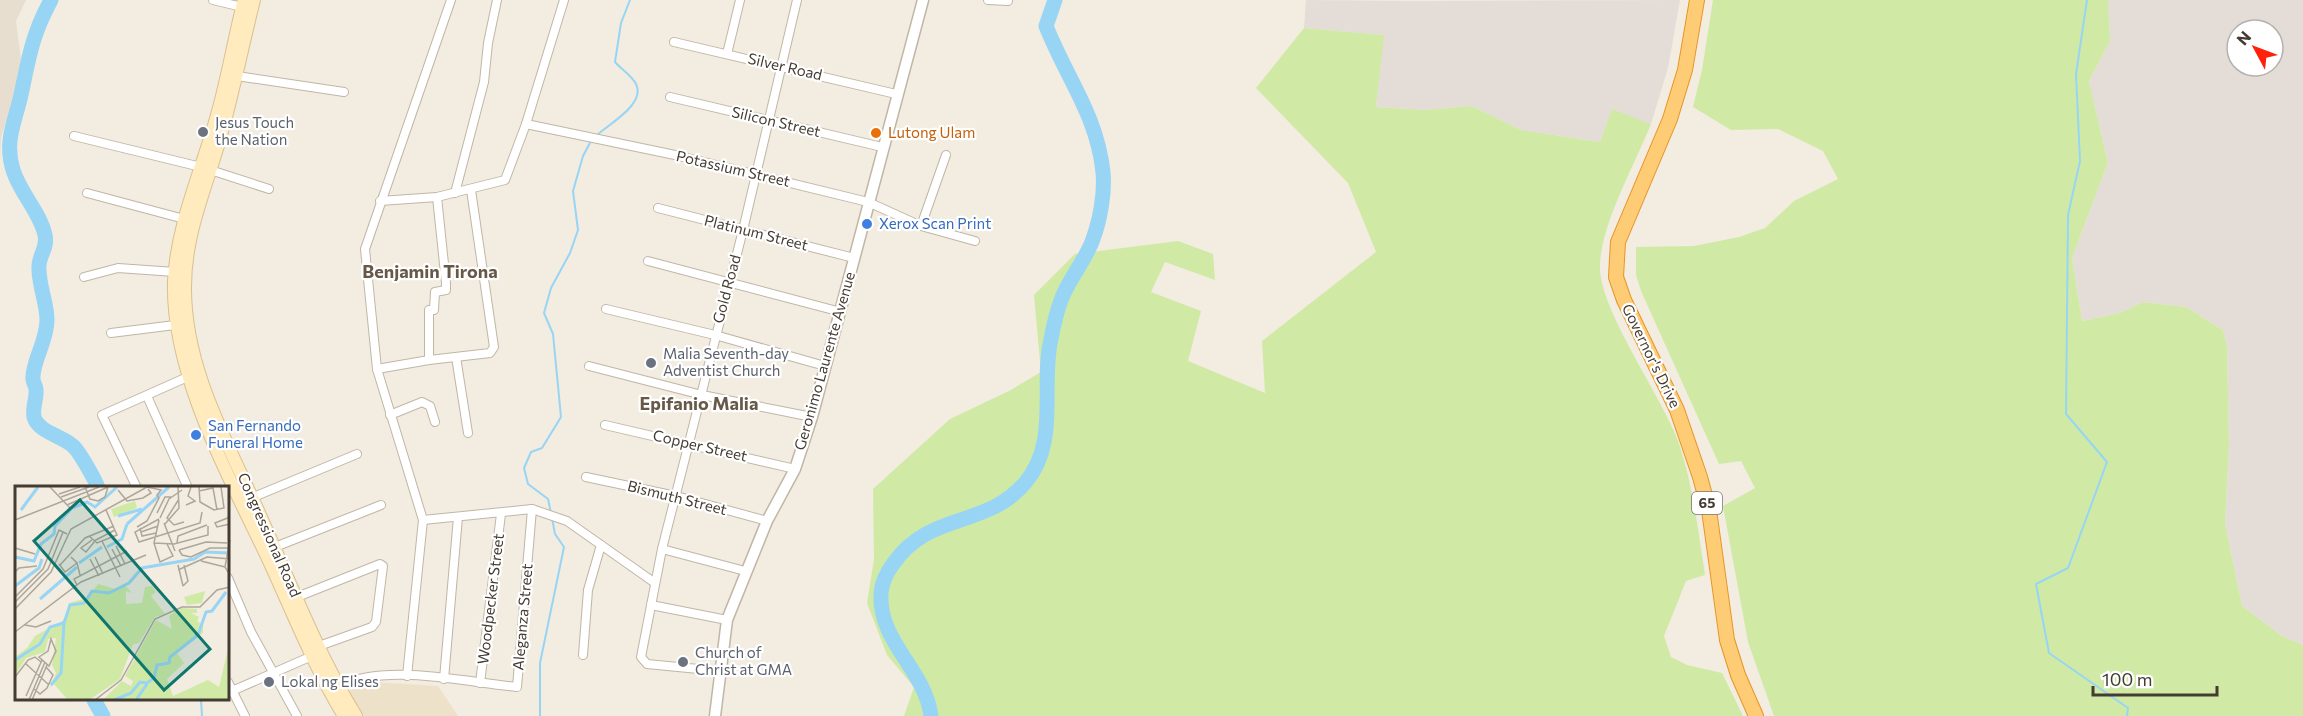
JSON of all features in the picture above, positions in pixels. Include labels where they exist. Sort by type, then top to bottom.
[{"type":"highway","name":"Governor's Drive","points":[[1697,0],[1685,70],[1670,119],[1618,242],[1616,277],[1624,300],[1677,410],[1700,477],[1708,510],[1727,640],[1738,675],[1756,716]]},
{"type":"main road","name":"Congressional Road","points":[[254,0],[237,76],[189,220],[178,280],[176,325],[193,375],[344,716]]},
{"type":"main road","name":"Congressional Road","points":[[206,169],[243,3]]},
{"type":"main road","name":"Congressional Road","points":[[178,280],[187,324],[193,375]]},
{"type":"main road","name":"Congressional Road","points":[[247,499],[274,547],[297,597],[307,631]]},
{"type":"main road","name":"Congressional Road","points":[[334,689],[356,716]]},
{"type":"street","points":[[213,0],[243,3]]},
{"type":"street","points":[[407,676],[423,520],[377,369],[365,249],[451,0]]},
{"type":"street","points":[[455,193],[484,82],[488,44],[497,0]]},
{"type":"street","points":[[380,201],[437,197],[505,180],[526,124],[564,0]]},
{"type":"street","points":[[727,54],[740,0]]},
{"type":"street","name":"Gold Road","points":[[651,605],[662,549],[743,230],[796,0]]},
{"type":"street","name":"Geronimo Laurente Avenue","points":[[715,716],[727,621],[767,521],[795,469],[812,417],[896,94],[923,0]]},
{"type":"street","points":[[988,0],[1008,1]]},
{"type":"street","name":"Silver Road","points":[[674,42],[781,65],[896,94]]},
{"type":"street","points":[[237,76],[344,92]]},
{"type":"street","name":"Silicon Street","points":[[670,97],[882,147]]},
{"type":"street","name":"Potassium Street","points":[[526,124],[756,174],[868,202],[921,226],[975,242]]},
{"type":"street","points":[[74,136],[206,169],[269,189]]},
{"type":"street","points":[[921,226],[945,155]]},
{"type":"street","points":[[377,369],[490,352],[494,347],[471,190]]},
{"type":"street","points":[[87,193],[189,220]]},
{"type":"street","points":[[429,360],[429,310],[434,310],[435,292],[446,290],[437,197]]},
{"type":"street","name":"Platinum Street","points":[[658,208],[854,258]]},
{"type":"street","points":[[648,261],[841,312]]},
{"type":"street","points":[[84,277],[128,268],[178,280]]},
{"type":"street","points":[[606,309],[715,335],[825,366]]},
{"type":"street","points":[[111,333],[176,325]]},
{"type":"street","points":[[456,357],[468,433]]},
{"type":"street","points":[[589,366],[702,394],[812,417]]},
{"type":"street","points":[[136,486],[102,415],[193,375]]},
{"type":"street","points":[[147,396],[187,486]]},
{"type":"street","points":[[390,415],[422,402],[430,406],[435,422]]},
{"type":"street","name":"Copper Street","points":[[605,425],[795,469]]},
{"type":"street","points":[[247,499],[357,454]]},
{"type":"street","name":"Bismuth Street","points":[[586,477],[676,496],[767,521]]},
{"type":"street","points":[[274,547],[381,505]]},
{"type":"street","points":[[423,520],[501,514],[532,508],[567,521],[655,583]]},
{"type":"street","name":"Aleganza Street","points":[[334,689],[357,679],[387,675],[517,687],[532,508]]},
{"type":"street","name":"Woodpecker Street","points":[[480,683],[501,514]]},
{"type":"street","points":[[444,679],[458,518]]},
{"type":"street","points":[[583,655],[588,590],[601,545]]},
{"type":"street","points":[[662,549],[745,572]]},
{"type":"street","points":[[232,691],[374,625],[383,566],[380,564],[297,597]]},
{"type":"street","points":[[230,582],[272,673],[297,716]]},
{"type":"street","points":[[719,671],[647,664],[641,657],[651,605],[727,621]]},
{"type":"street","points":[[230,686],[245,716]]},
{"type":"shaded area","points":[[0,0],[26,0],[16,21],[21,59],[14,98],[1,137],[0,160]]},
{"type":"shaded area","points":[[1306,0],[1680,0],[1668,68],[1651,124],[1612,110],[1600,142],[1521,130],[1472,106],[1425,110],[1376,107],[1383,35],[1304,28]]},
{"type":"shaded area","points":[[2108,0],[2303,0],[2303,645],[2282,636],[2242,606],[2225,524],[2229,447],[2227,346],[2223,330],[2186,307],[2143,302],[2120,313],[2082,321],[2072,258],[2108,163],[2089,81],[2110,41]]},
{"type":"shaded area","points":[[363,683],[438,686],[458,716],[362,716],[349,691]]},
{"type":"green space","points":[[1713,0],[2108,0],[2110,41],[2089,81],[2108,163],[2072,258],[2082,321],[2120,313],[2143,302],[2186,307],[2223,330],[2227,346],[2229,447],[2225,524],[2242,606],[2282,636],[2303,645],[2303,716],[1774,716],[1748,642],[1723,506],[1755,488],[1741,461],[1719,464],[1641,291],[1636,275],[1636,247],[1694,246],[1739,237],[1765,228],[1794,201],[1838,179],[1823,151],[1778,129],[1731,130],[1693,107],[1702,70]]},
{"type":"green space","points":[[1304,28],[1384,35],[1376,107],[1425,110],[1472,106],[1521,130],[1600,142],[1612,109],[1651,124],[1620,193],[1607,230],[1600,264],[1602,282],[1619,327],[1678,441],[1688,474],[1694,507],[1705,575],[1686,581],[1664,636],[1671,657],[1687,665],[1722,673],[1743,716],[904,716],[914,687],[887,655],[867,603],[874,559],[873,489],[950,419],[1009,391],[1041,372],[1034,295],[1075,254],[1178,241],[1213,254],[1215,280],[1165,262],[1151,292],[1201,311],[1188,361],[1265,393],[1262,341],[1376,252],[1348,183],[1256,88]]},
{"type":"waterway","points":[[51,0],[39,24],[32,46],[10,141],[13,170],[20,187],[39,218],[46,240],[39,262],[39,273],[47,320],[34,371],[33,379],[36,388],[34,417],[45,430],[69,442],[76,449],[97,486]]},
{"type":"waterway","points":[[597,135],[625,113],[636,99],[638,91],[634,81],[615,62],[621,23],[630,0]]},
{"type":"waterway","points":[[931,716],[920,684],[887,626],[882,610],[881,593],[884,582],[891,567],[907,547],[923,535],[993,508],[1010,498],[1025,483],[1036,467],[1046,432],[1048,357],[1055,320],[1065,291],[1090,246],[1101,206],[1103,172],[1100,151],[1088,114],[1046,26],[1055,0]]},
{"type":"waterway","points":[[2087,0],[2076,74],[2080,161],[2068,215],[2066,414],[2107,462],[2068,568],[2036,584],[2049,653],[2128,708],[2127,716]]},
{"type":"waterway","points":[[551,513],[548,499],[528,484],[524,468],[531,452],[542,448],[561,417],[553,334],[544,313],[551,288],[570,253],[578,230],[573,191],[583,156],[591,141]]},
{"type":"waterway","points":[[540,716],[540,663],[564,547],[555,534],[552,518]]},
{"type":"waterway","points":[[95,701],[103,716]]},
{"type":"waterway","points":[[201,701],[202,716]]},
{"type":"place","name":"Jesus Touch the Nation","points":[[203,132]]},
{"type":"place","name":"Lutong Ulam","points":[[876,133]]},
{"type":"place","name":"Xerox Scan Print","points":[[867,224]]},
{"type":"place","name":"Malia Seventh-day Adventist Church","points":[[651,363]]},
{"type":"place","name":"San Fernando Funeral Home","points":[[196,435]]},
{"type":"place","name":"Church of Christ at GMA","points":[[683,662]]},
{"type":"place","name":"Lokal ng Elises","points":[[269,682]]},
{"type":"district","name":"Benjamin Tirona","points":[[430,272]]},
{"type":"district","name":"Epifanio Malia","points":[[699,404]]}]
